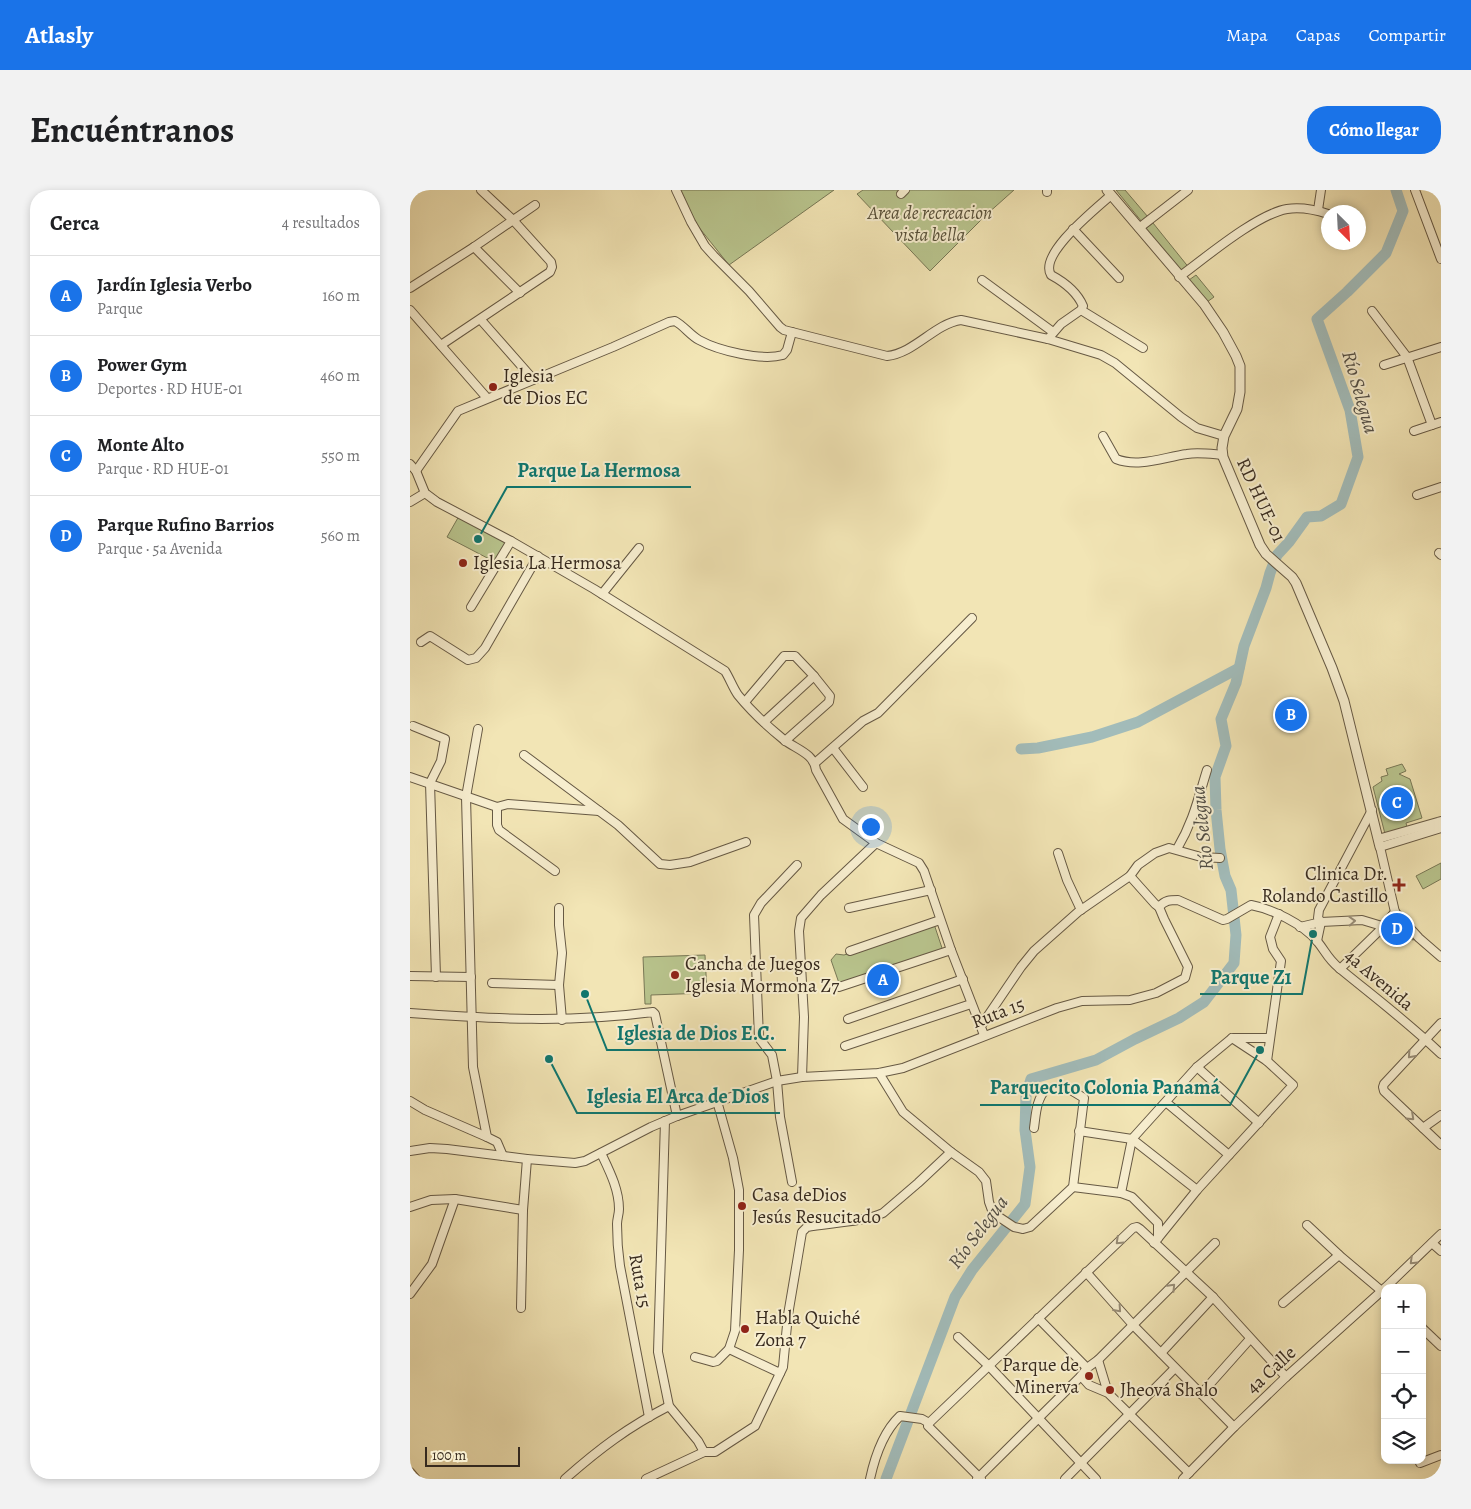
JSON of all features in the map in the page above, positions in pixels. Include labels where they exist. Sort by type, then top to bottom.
[{"type":"street","points":[[442,346],[550,272],[552,267],[551,262],[513,220],[481,190]]},
{"type":"street","points":[[676,190],[691,222],[709,251],[749,290],[780,327],[792,332],[887,356],[899,353],[949,324],[961,320],[1048,339],[1101,355],[1115,363],[1197,428],[1224,436]]},
{"type":"street","points":[[1139,228],[1188,190]]},
{"type":"street","points":[[1318,210],[1321,190]]},
{"type":"street","points":[[1415,190],[1441,259]]},
{"type":"street","points":[[1048,339],[1061,324],[1081,310],[1083,306],[1081,301],[1063,281],[1051,275],[1048,268],[1058,248],[1073,229],[1109,192]]},
{"type":"street","name":"RD HUE-01","points":[[1109,192],[1179,277],[1204,304],[1223,332],[1240,366],[1240,392],[1237,409],[1224,436],[1223,455],[1260,545],[1266,554],[1292,577],[1311,616],[1344,700],[1379,843]]},
{"type":"street","points":[[410,288],[535,205]]},
{"type":"street","points":[[1179,277],[1262,217],[1287,209],[1321,211]]},
{"type":"street","points":[[1073,229],[1119,278]]},
{"type":"street","points":[[474,247],[520,293]]},
{"type":"street","points":[[982,280],[1053,332]]},
{"type":"street","points":[[410,310],[488,398]]},
{"type":"street","points":[[1081,310],[1143,348]]},
{"type":"street","points":[[1372,311],[1407,357],[1432,425]]},
{"type":"street","points":[[481,320],[534,379]]},
{"type":"street","points":[[416,470],[458,410],[675,321],[687,333],[702,342],[736,354],[771,357],[783,355],[788,350],[792,332]]},
{"type":"street","points":[[1384,364],[1441,346]]},
{"type":"street","points":[[1414,431],[1441,422]]},
{"type":"street","points":[[1103,436],[1116,459],[1125,462],[1162,460],[1188,454],[1223,455]]},
{"type":"street","points":[[410,464],[416,470],[426,493],[437,502],[538,556],[624,606],[639,618],[725,671],[737,693],[764,722],[785,741],[803,751],[815,763],[816,770],[843,819],[876,843],[919,863],[924,871],[950,950],[984,1035]]},
{"type":"street","points":[[1417,495],[1441,488]]},
{"type":"street","points":[[410,502],[426,493]]},
{"type":"street","points":[[471,607],[511,541]]},
{"type":"street","points":[[602,594],[640,548]]},
{"type":"street","points":[[421,642],[430,636],[468,660],[476,658],[485,648],[538,556]]},
{"type":"street","points":[[815,763],[863,721],[878,713],[972,618]]},
{"type":"street","points":[[745,702],[784,656],[795,656],[830,696],[829,702],[785,741]]},
{"type":"street","points":[[764,722],[814,676]]},
{"type":"street","points":[[413,726],[445,739],[441,761],[430,783],[436,977]]},
{"type":"street","points":[[478,730],[466,797],[473,1067],[487,1137]]},
{"type":"street","points":[[833,748],[863,787]]},
{"type":"street","points":[[524,755],[632,836],[660,864],[690,862],[746,842]]},
{"type":"street","points":[[1176,849],[1188,830],[1194,815],[1207,770]]},
{"type":"street","points":[[410,777],[497,808],[508,804],[600,811]]},
{"type":"street","points":[[497,808],[497,825],[499,830],[555,871]]},
{"type":"street","points":[[1317,941],[1321,922],[1318,918],[1319,910],[1372,810]]},
{"type":"street","points":[[1379,843],[1441,821]]},
{"type":"street","points":[[1379,843],[1441,828]]},
{"type":"street","points":[[802,1077],[804,1017],[799,932],[801,918],[821,895],[876,843]]},
{"type":"street","points":[[1379,843],[1395,912],[1441,957]]},
{"type":"street","points":[[981,1026],[1030,956],[1081,910],[1130,876],[1138,865],[1155,853],[1170,848],[1202,857],[1220,858]]},
{"type":"street","points":[[1058,853],[1067,880],[1081,910]]},
{"type":"street","points":[[792,1182],[780,1116],[777,1081],[772,1055],[759,1038],[754,915],[761,903],[797,865]]},
{"type":"street","points":[[1130,876],[1159,907],[1164,902],[1178,900],[1223,920],[1248,906],[1254,906],[1279,914],[1300,927],[1321,922],[1362,920],[1382,926]]},
{"type":"street","points":[[849,908],[931,890]]},
{"type":"street","name":"Ruta 15","points":[[410,1151],[430,1148],[527,1159],[575,1163],[585,1161],[677,1116],[777,1081],[802,1077],[879,1073],[903,1068],[1057,1008],[1082,1001],[1130,1000],[1156,993],[1186,978],[1188,967],[1159,907]]},
{"type":"street","points":[[559,908],[562,953],[560,986],[562,1020]]},
{"type":"street","points":[[1340,969],[1395,912]]},
{"type":"street","points":[[1267,1062],[1281,961],[1272,949],[1270,937],[1279,914]]},
{"type":"street","points":[[850,951],[940,920]]},
{"type":"street","name":"4a Avenida","points":[[1300,927],[1317,941],[1324,954],[1340,969],[1441,1054]]},
{"type":"street","points":[[839,987],[950,950]]},
{"type":"street","points":[[410,976],[472,977]]},
{"type":"street","points":[[848,1018],[963,979]]},
{"type":"street","points":[[492,983],[560,986]]},
{"type":"street","points":[[845,1046],[971,1004]]},
{"type":"street","points":[[410,1013],[562,1020],[591,1019],[653,1012],[677,1116]]},
{"type":"street","points":[[1441,1023],[1384,1084],[1383,1088],[1441,1145]]},
{"type":"street","points":[[1121,1193],[1132,1139],[1167,1103],[1197,1067],[1232,1038],[1269,1038]]},
{"type":"street","points":[[1156,1240],[1197,1190],[1294,1085],[1267,1062],[1232,1038]]},
{"type":"street","points":[[1197,1067],[1259,1122]]},
{"type":"street","points":[[879,1073],[903,1112],[950,1152],[979,1172],[986,1181],[989,1202],[994,1212],[1014,1227],[1023,1229],[1030,1227],[1073,1187],[1084,1098],[1069,1089],[1046,1089],[1040,1095],[1034,1128]]},
{"type":"street","points":[[410,1101],[425,1110],[497,1142],[503,1156]]},
{"type":"street","points":[[695,1357],[713,1362],[719,1360],[729,1349],[735,1331],[739,1190],[733,1158],[717,1101]]},
{"type":"street","points":[[1167,1103],[1229,1156]]},
{"type":"street","points":[[1423,1128],[1441,1115]]},
{"type":"street","points":[[665,1121],[658,1352],[669,1406],[698,1441],[704,1452]]},
{"type":"street","points":[[1079,1131],[1132,1139],[1197,1190]]},
{"type":"street","points":[[646,1479],[704,1452],[715,1452],[755,1426],[784,1367],[788,1315],[802,1232],[807,1227],[850,1221],[883,1213],[950,1152]]},
{"type":"street","name":"Ruta 15","points":[[602,1153],[613,1179],[619,1208],[617,1245],[648,1417]]},
{"type":"street","points":[[522,1308],[523,1210],[527,1159]]},
{"type":"street","points":[[1073,1187],[1121,1193],[1132,1197],[1158,1223],[1156,1240]]},
{"type":"street","points":[[410,1207],[431,1200],[455,1200],[523,1210]]},
{"type":"street","points":[[410,1294],[432,1264],[455,1200]]},
{"type":"street","points":[[1308,1225],[1339,1255],[1381,1288]]},
{"type":"street","points":[[926,1421],[989,1366],[1132,1228],[1137,1227],[1156,1240],[1185,1273],[1213,1297],[1286,1378]]},
{"type":"street","name":"4a Calle","points":[[1390,1284],[1441,1234]]},
{"type":"street","points":[[926,1421],[928,1426],[979,1478],[1087,1368],[1134,1326],[1215,1243]]},
{"type":"street","points":[[1432,1243],[1441,1251]]},
{"type":"street","points":[[1283,1303],[1339,1255]]},
{"type":"street","points":[[1086,1272],[1134,1326],[1234,1427]]},
{"type":"street","name":"4a Calle","points":[[1186,1476],[1286,1378],[1381,1293]]},
{"type":"street","points":[[1161,1353],[1213,1297]]},
{"type":"street","points":[[1038,1318],[1087,1368]]},
{"type":"street","points":[[1423,1329],[1441,1346]]},
{"type":"street","points":[[1434,1338],[1441,1332]]},
{"type":"street","points":[[958,1337],[989,1366],[1096,1479]]},
{"type":"street","points":[[1201,1394],[1250,1338]]},
{"type":"street","points":[[729,1349],[780,1373]]},
{"type":"street","points":[[1098,1360],[1108,1394]]},
{"type":"street","points":[[1065,1479],[1175,1368]]},
{"type":"street","points":[[1080,1376],[1089,1385],[1108,1394],[1130,1414],[1186,1476]]},
{"type":"street","points":[[565,1479],[602,1447],[648,1417],[669,1406]]},
{"type":"street","points":[[870,1479],[873,1464],[884,1437],[894,1422],[900,1416],[926,1421]]},
{"type":"street","points":[[1426,1461],[1441,1455]]},
{"type":"street","points":[[410,1472],[416,1479]]},
{"type":"green space","points":[[679,190],[834,190],[729,265],[697,225]]},
{"type":"green space","name":"Area de recreacion vista bella","points":[[863,190],[1014,190],[930,271],[857,194]]},
{"type":"green space","points":[[1116,190],[1125,190],[1148,217],[1142,222]]},
{"type":"green space","points":[[1153,223],[1190,269],[1182,275],[1145,229]]},
{"type":"green space","points":[[1196,275],[1214,297],[1207,302],[1189,280]]},
{"type":"green space","points":[[459,516],[509,541],[495,562],[447,537]]},
{"type":"green space","points":[[1402,764],[1406,771],[1399,774],[1410,779],[1422,818],[1406,823],[1407,827],[1385,834],[1373,787],[1382,781],[1381,777],[1388,775],[1386,769]]},
{"type":"green space","points":[[1441,863],[1441,879],[1423,889],[1416,876]]},
{"type":"green space","points":[[1395,917],[1417,938],[1413,940],[1384,931]]},
{"type":"green space","points":[[934,924],[943,951],[840,986],[831,960],[836,954],[844,955]]},
{"type":"green space","name":"Cancha de Juegos Iglesia Mormona Z7","points":[[705,955],[707,993],[651,995],[651,1004],[645,1004],[643,957]]},
{"type":"waterway","name":"Río Selegua","points":[[886,1479],[955,1297],[972,1270],[1025,1204],[1030,1167],[1025,1130],[1026,1096],[1031,1079],[1096,1060],[1179,1018],[1204,1002],[1234,963],[1236,935],[1231,890],[1225,876],[1216,810],[1215,777],[1226,746],[1221,719],[1236,683],[1244,646],[1277,555],[1307,517],[1321,516],[1341,504],[1358,457],[1350,410],[1317,319],[1386,253],[1403,211],[1396,190]]},
{"type":"waterway","points":[[1021,749],[1038,748],[1092,737],[1138,722],[1239,668]]},
{"type":"place","name":"Iglesia de Dios EC","points":[[493,387]]},
{"type":"place","name":"Parque La Hermosa","points":[[478,539]]},
{"type":"place","name":"Iglesia La Hermosa","points":[[463,563]]},
{"type":"place","name":"Power Gym","points":[[1291,715]]},
{"type":"place","name":"Monte Alto","points":[[1397,803]]},
{"type":"place","name":"Clinica Dr. Rolando Castillo","points":[[1399,885]]},
{"type":"place","name":"Parque Rufino Barrios","points":[[1397,929]]},
{"type":"place","name":"Parque Z1","points":[[1313,934]]},
{"type":"place","name":"Cancha de Juegos Iglesia Mormona Z7","points":[[675,975]]},
{"type":"place","name":"Jardín Iglesia Verbo","points":[[883,980]]},
{"type":"place","name":"Iglesia de Dios E.C.","points":[[585,994]]},
{"type":"place","name":"Parquecito Colonia Panamá","points":[[1260,1050]]},
{"type":"place","name":"Iglesia El Arca de Dios","points":[[549,1059]]},
{"type":"place","name":"Casa deDios Jesús Resucitado","points":[[742,1206]]},
{"type":"place","name":"Habla Quiché Zona 7","points":[[745,1329]]},
{"type":"place","name":"Parque de Minerva","points":[[1089,1376]]},
{"type":"place","name":"Jheová Shalo","points":[[1110,1390]]}]
